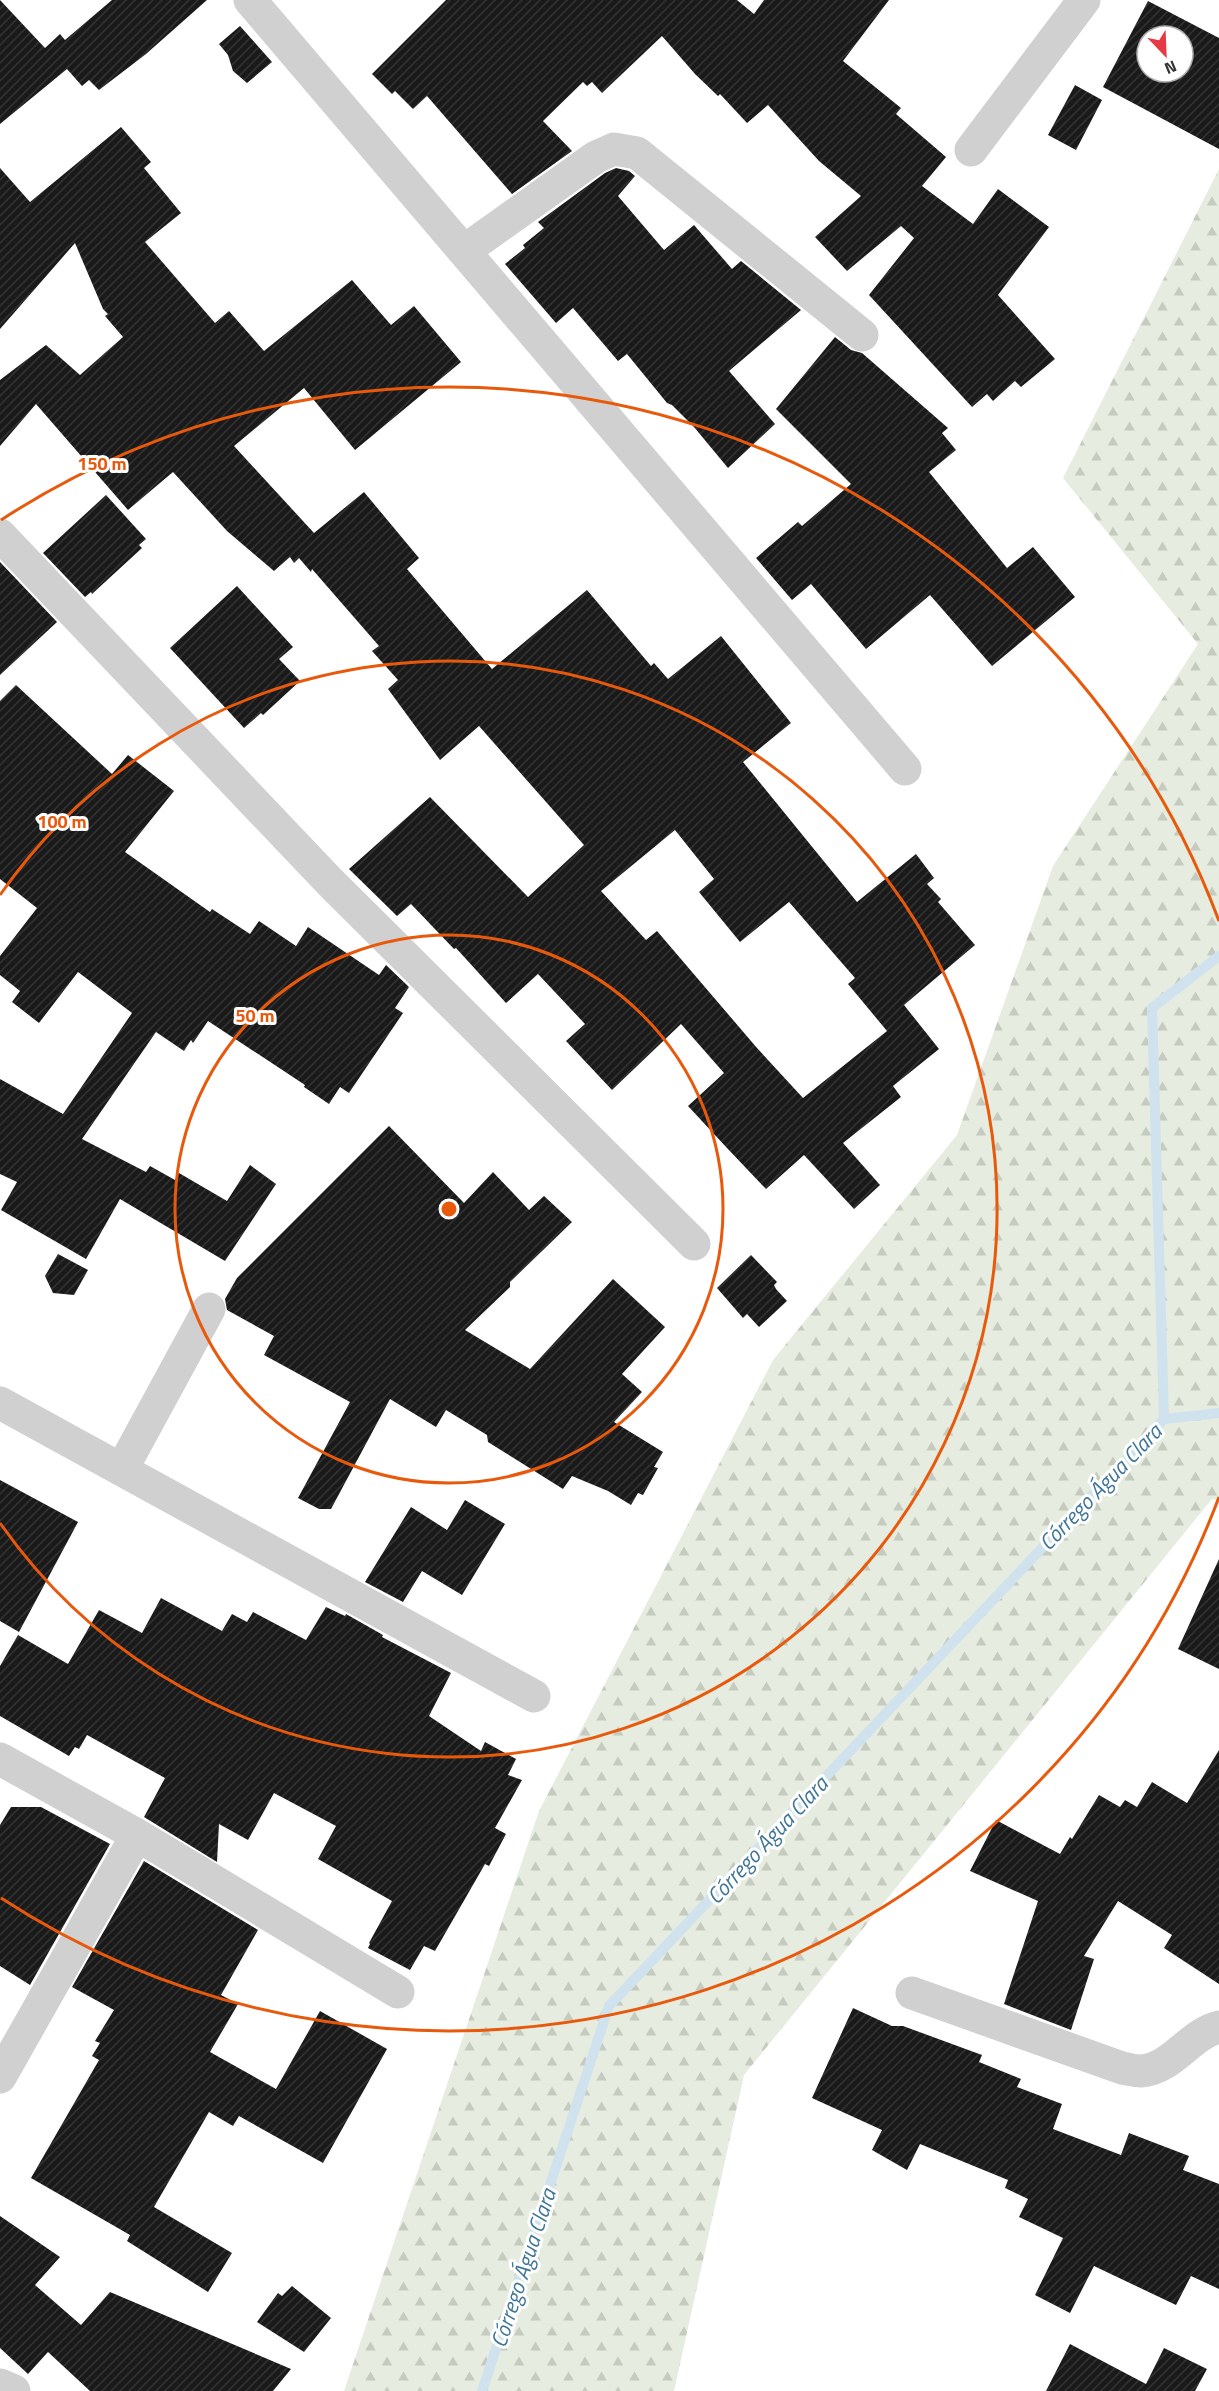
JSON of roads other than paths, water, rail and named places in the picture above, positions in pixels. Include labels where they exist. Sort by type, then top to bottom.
[{"type":"street","points":[[250,0],[905,770]]},
{"type":"street","points":[[971,150],[1084,0]]},
{"type":"street","points":[[464,251],[596,158],[614,149],[637,153],[862,335]]},
{"type":"street","points":[[0,535],[330,882],[693,1244]]},
{"type":"street","points":[[122,1469],[209,1309]]},
{"type":"street","points":[[0,1403],[534,1696]]},
{"type":"street","points":[[0,1759],[137,1835],[398,1992]]},
{"type":"street","points":[[0,2077],[137,1835]]},
{"type":"street","points":[[912,1993],[1122,2068],[1141,2071],[1160,2066],[1208,2030],[1219,2027]]},
{"type":"street","points":[[0,2385],[14,2391]]},
{"type":"waterway","points":[[1164,1419],[1152,1008],[1219,956]]},
{"type":"waterway","name":"Córrego Água Clara","points":[[482,2391],[609,2006],[1164,1419],[1219,1413]]}]
